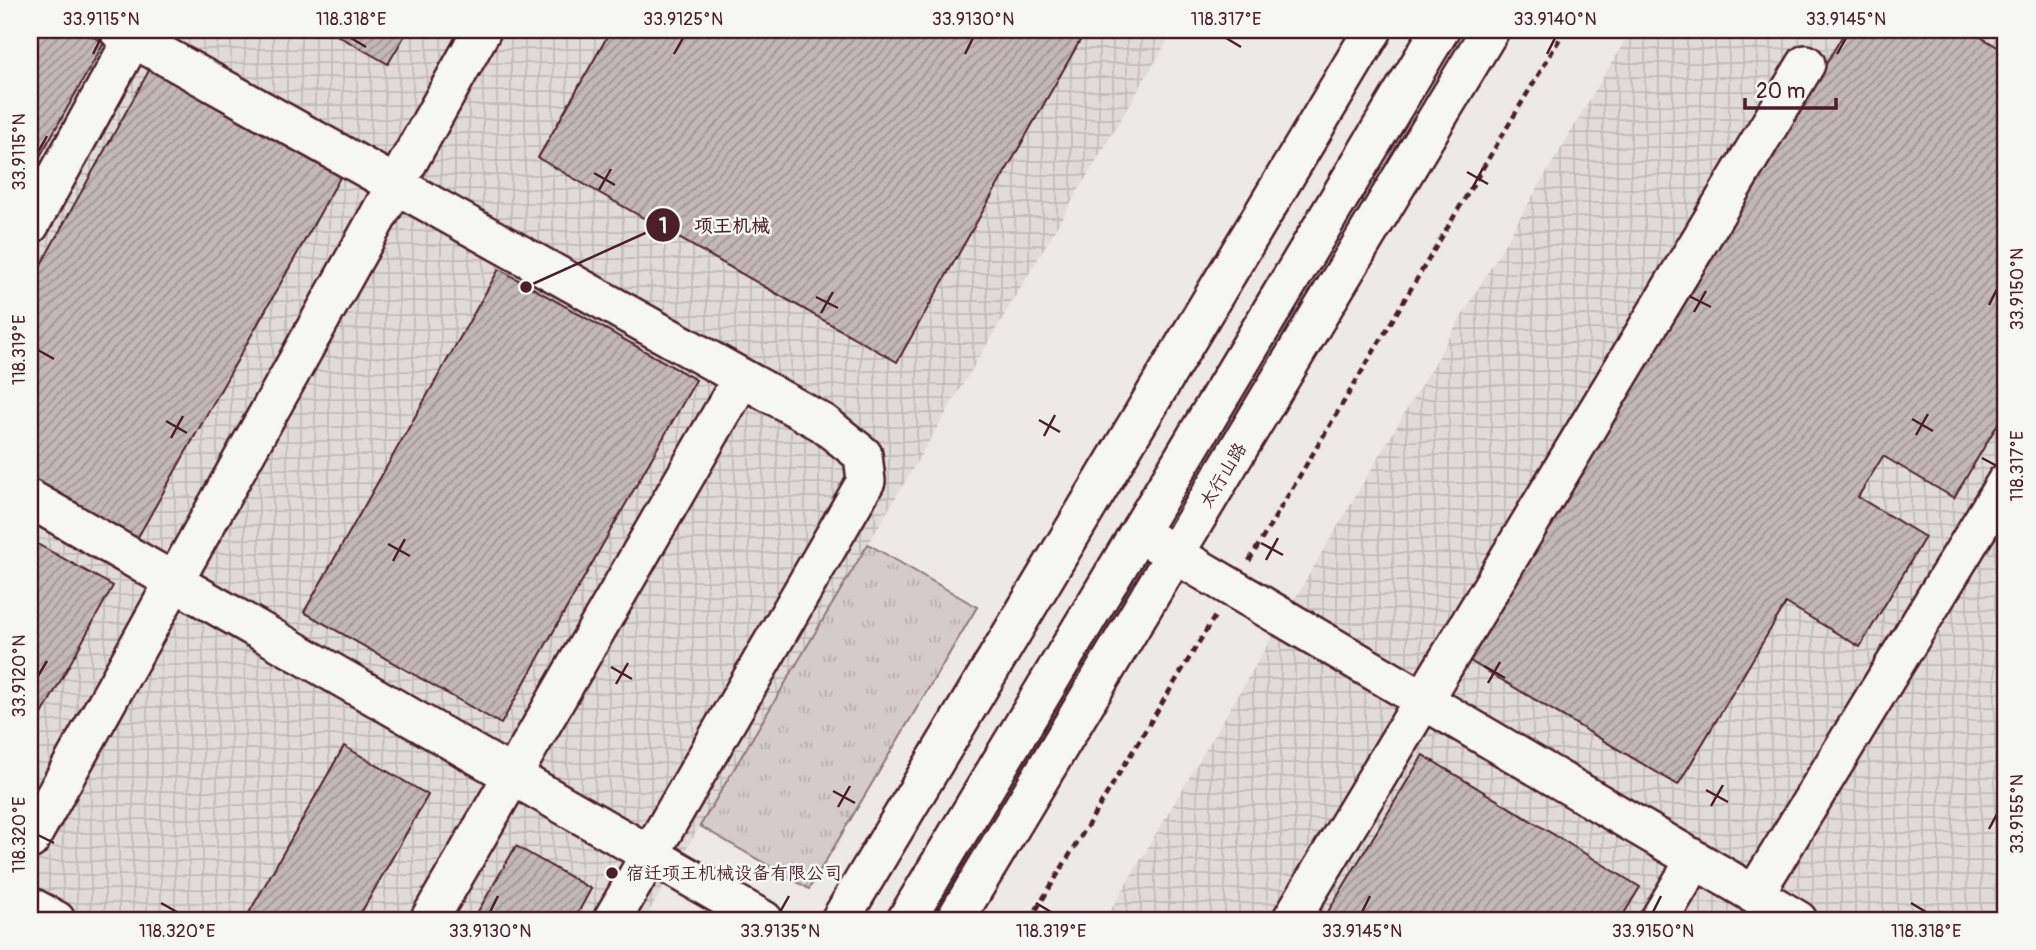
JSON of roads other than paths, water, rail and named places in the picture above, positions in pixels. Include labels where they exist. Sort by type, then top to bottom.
[{"type":"street","points":[[30,840],[393,184],[482,30]]},
{"type":"street","points":[[840,920],[1373,30]]},
{"type":"street","points":[[906,920],[1440,30]]},
{"type":"street","name":"太行山路","points":[[955,920],[1490,30]]},
{"type":"street","points":[[30,225],[126,34],[844,437],[863,455],[866,481],[611,920]]},
{"type":"street","points":[[1291,920],[1806,64]]},
{"type":"street","points":[[429,920],[742,379]]},
{"type":"street","points":[[1754,895],[2006,482]]},
{"type":"street","points":[[30,499],[764,920]]},
{"type":"street","points":[[1138,533],[1798,920]]},
{"type":"street","points":[[1659,920],[1695,860]]},
{"type":"street","points":[[30,906],[56,920]]},
{"type":"place","name":"项王机械","points":[[526,287]]},
{"type":"place","name":"宿迁项王机械设备有限公司","points":[[612,873]]}]
